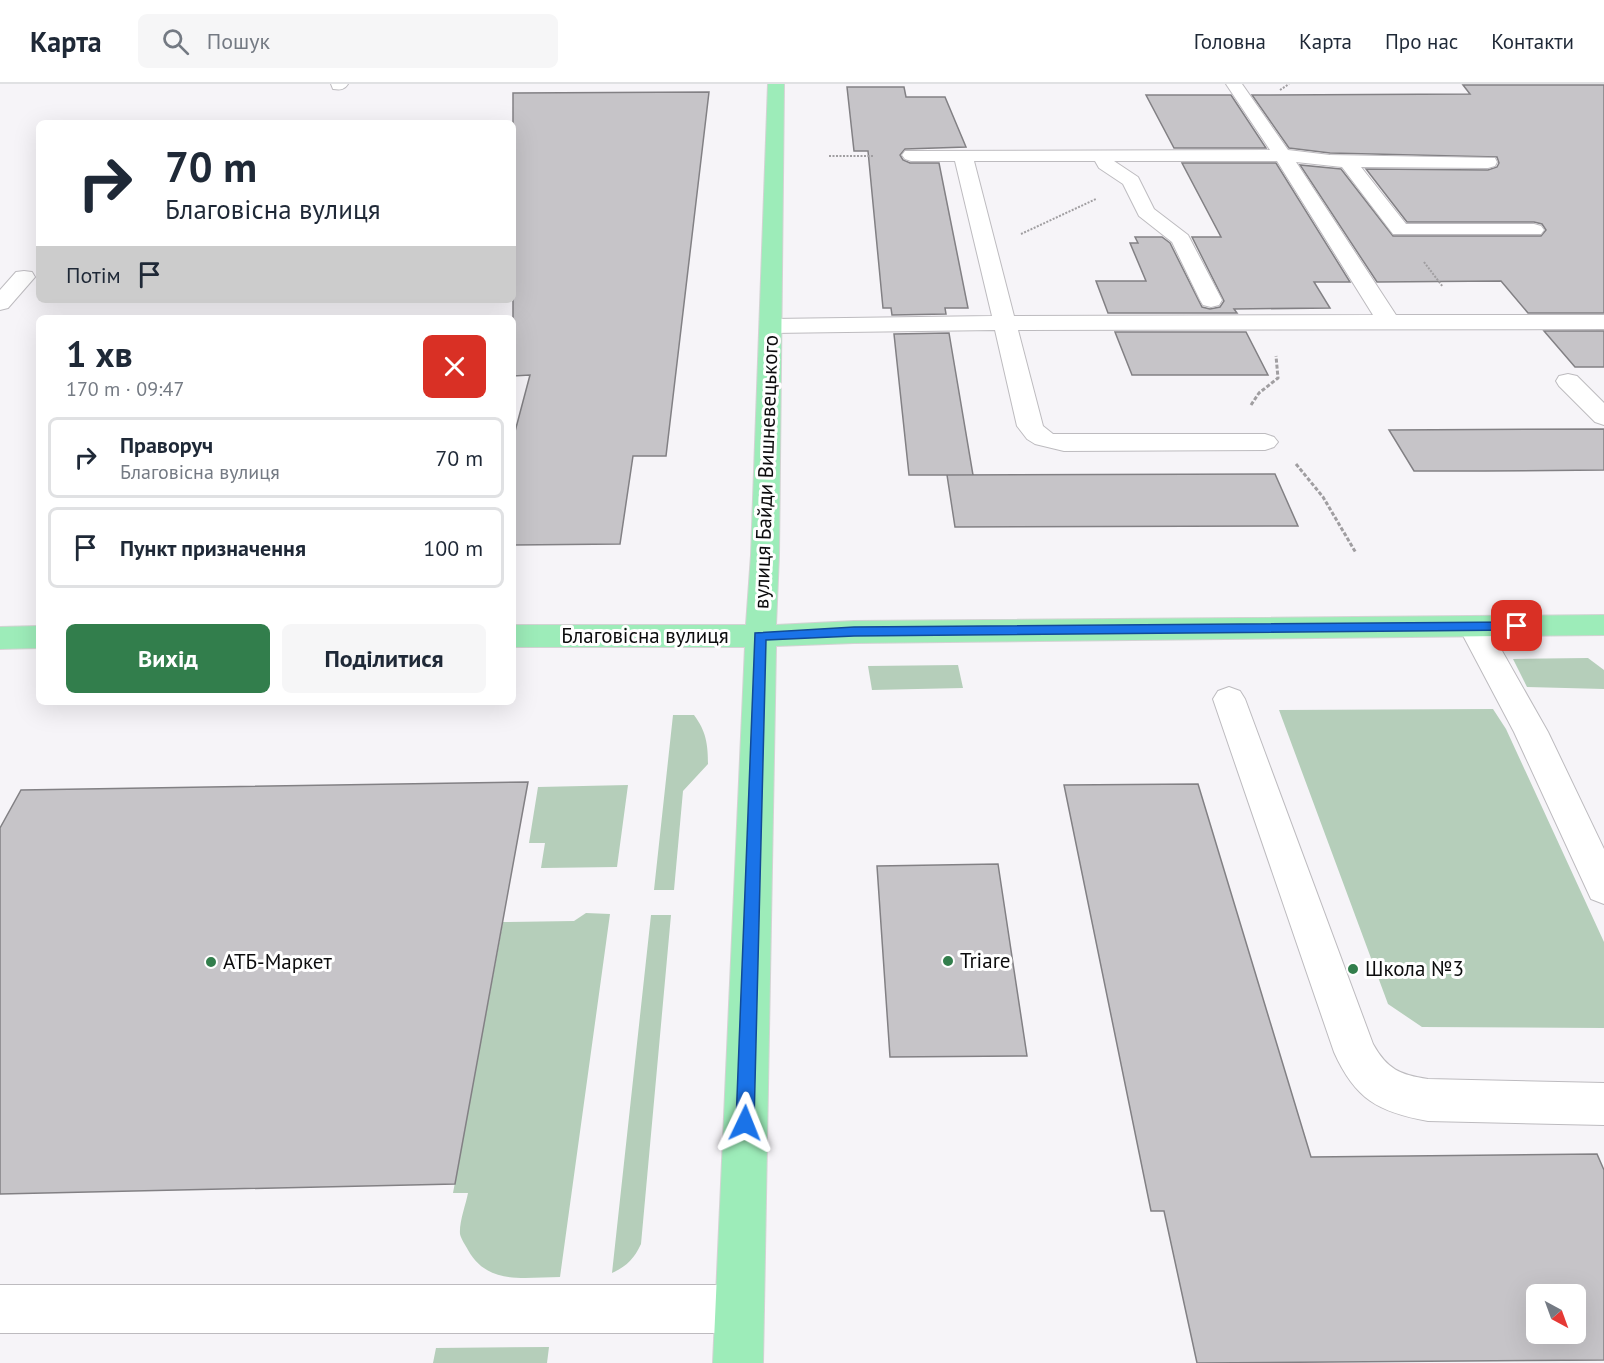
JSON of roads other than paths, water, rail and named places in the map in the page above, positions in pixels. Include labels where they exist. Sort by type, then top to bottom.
[{"type":"main road","name":"вулиця Байди Вишневецького","points":[[738,1363],[760,636],[765,555],[776,84]]},
{"type":"main road","name":"Благовісна вулиця","points":[[516,636],[760,636],[854,632],[1604,625]]},
{"type":"main road","points":[[0,638],[36,637]]},
{"type":"lane","points":[[1234,84],[1389,322]]},
{"type":"lane","points":[[911,155],[1283,156],[1347,161],[1488,162]]},
{"type":"lane","points":[[963,155],[1030,426],[1034,432],[1042,438],[1064,443],[1265,442]]},
{"type":"lane","points":[[1101,156],[1106,164],[1131,181],[1146,212],[1181,240],[1211,300]]},
{"type":"lane","points":[[1347,161],[1400,230],[1534,230]]},
{"type":"lane","points":[[1374,161],[1391,183]]},
{"type":"lane","points":[[0,303],[24,277]]},
{"type":"lane","points":[[771,326],[1004,322],[1604,322]]},
{"type":"lane","points":[[1568,381],[1604,417]]},
{"type":"lane","points":[[1473,626],[1531,732],[1604,888]]},
{"type":"lane","points":[[1229,699],[1355,1052],[1364,1071],[1383,1088],[1404,1097],[1428,1100],[1604,1104]]},
{"type":"lane","points":[[0,1309],[740,1309]]},
{"type":"place","name":"Triare","points":[[948,961]]},
{"type":"place","name":"АТБ-Маркет","points":[[211,962]]},
{"type":"place","name":"Школа №3","points":[[1353,969]]}]
